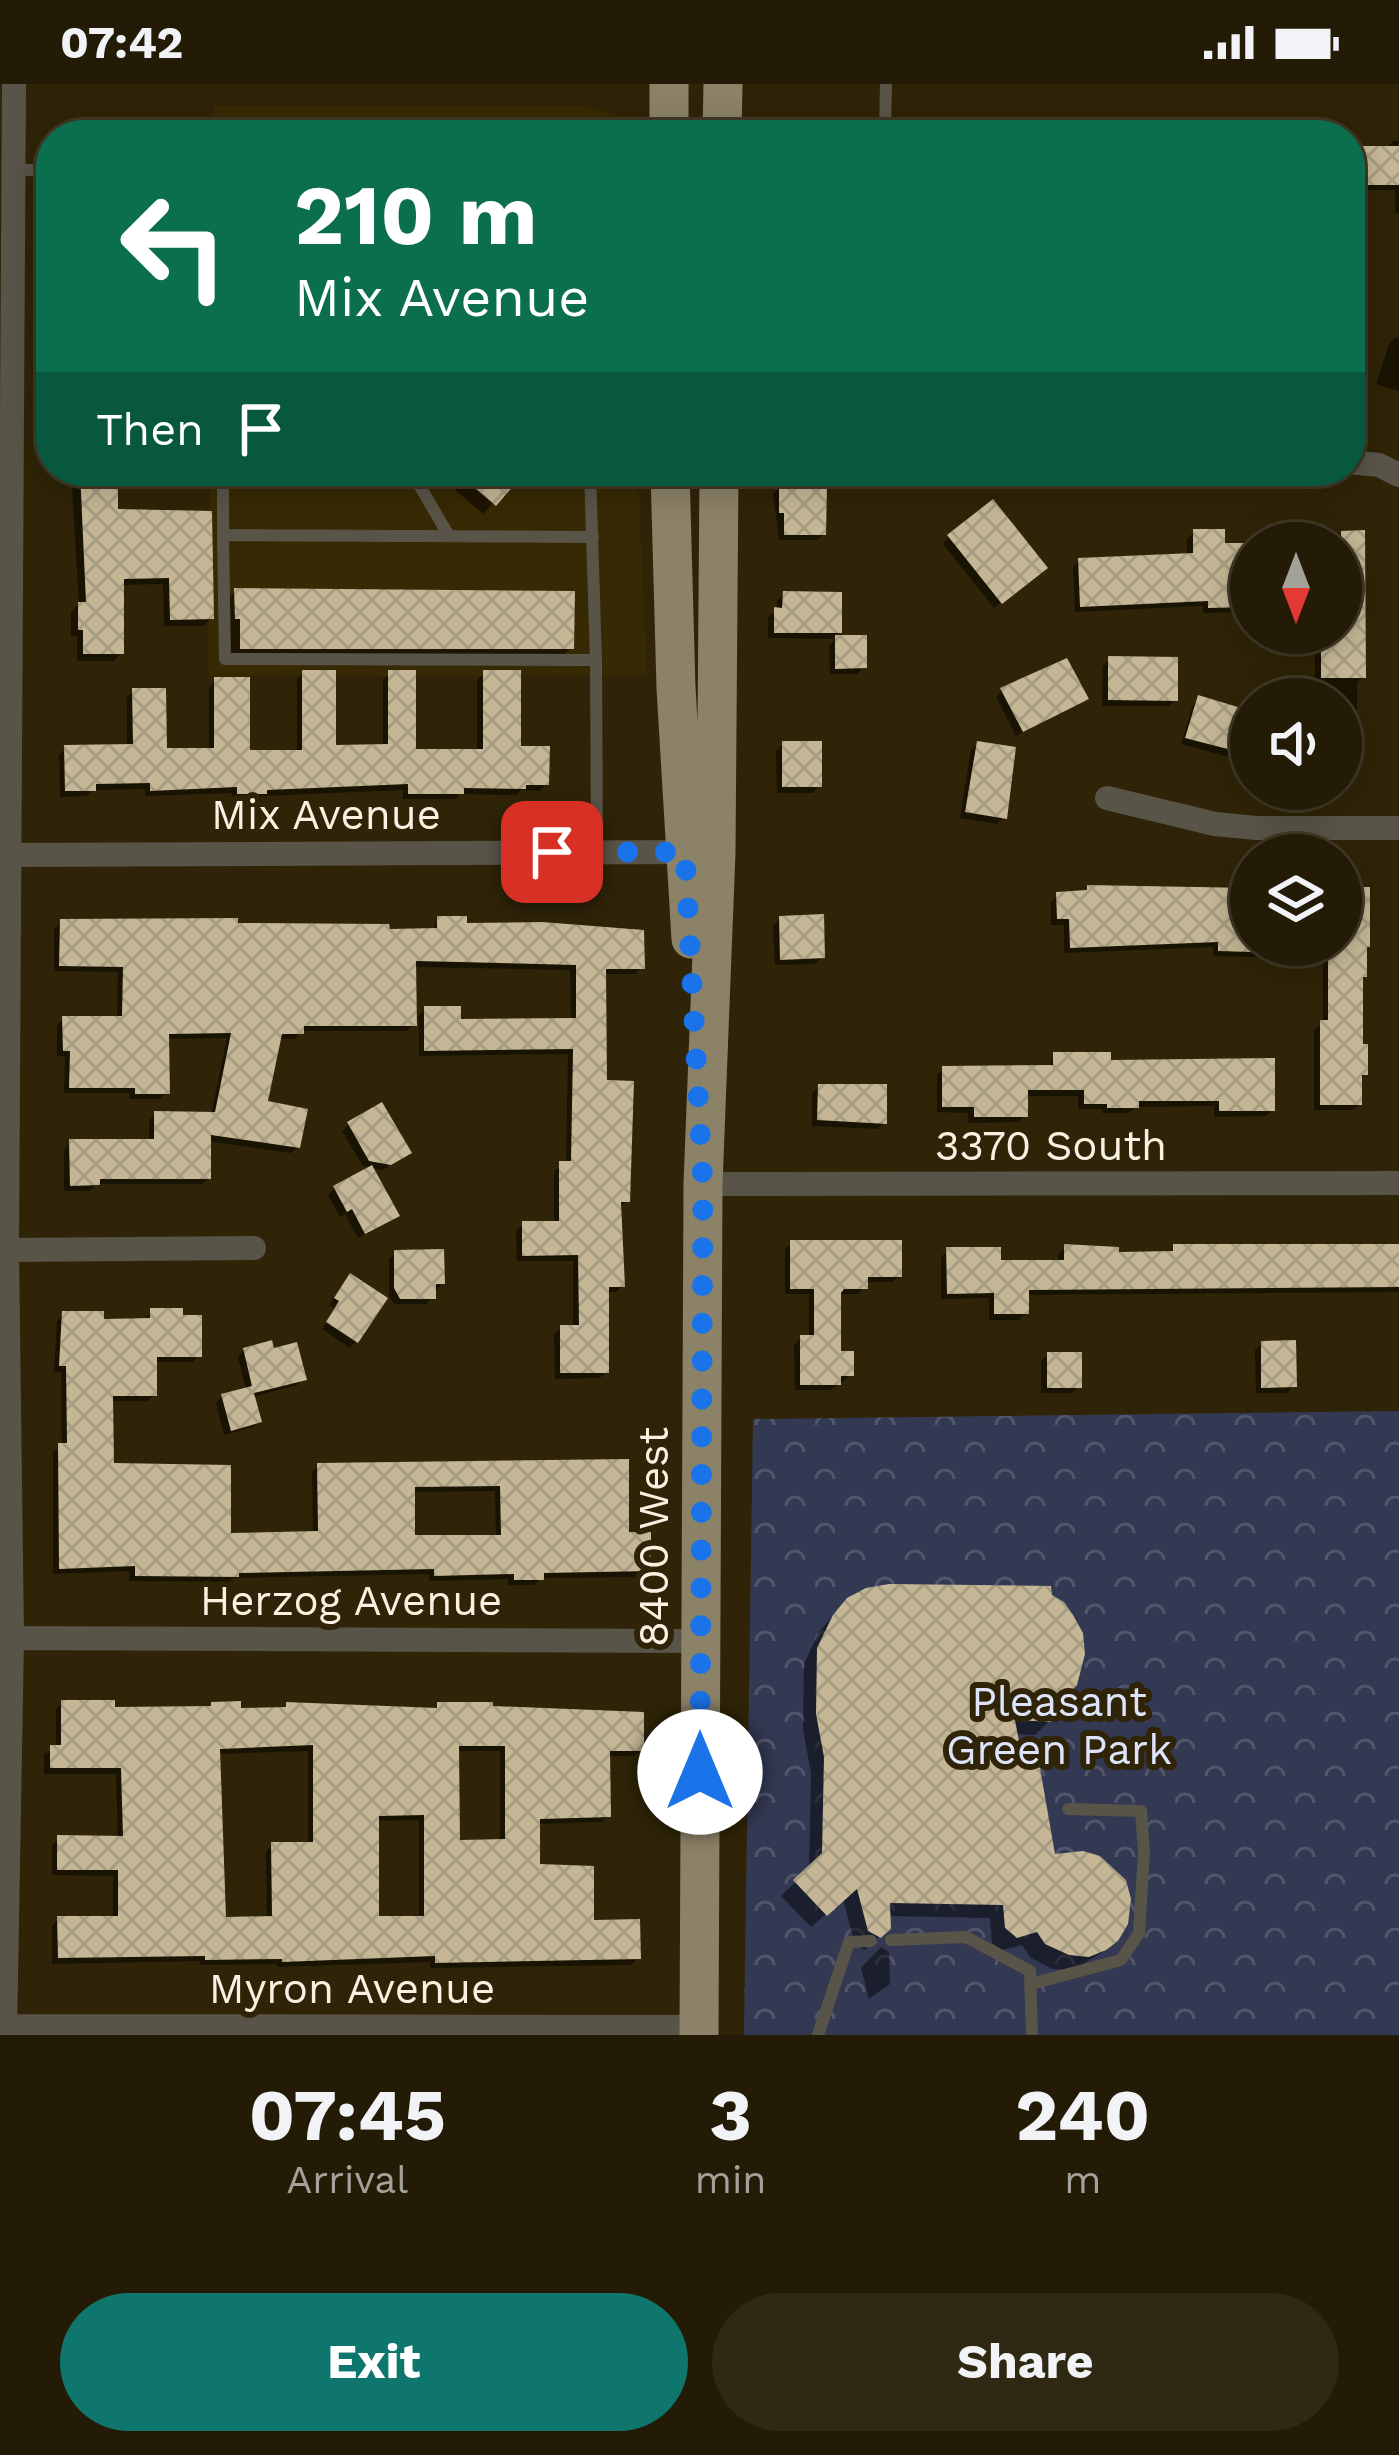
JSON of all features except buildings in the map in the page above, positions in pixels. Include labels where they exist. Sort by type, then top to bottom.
[{"type":"main road","points":[[669,84],[669,120]]},
{"type":"main road","points":[[722,120],[723,84]]},
{"type":"main road","name":"8400 West","points":[[671,486],[700,852]]},
{"type":"main road","name":"8400 West","points":[[699,2031],[700,852],[718,486]]},
{"type":"street","points":[[5,2030],[14,84]]},
{"type":"street","points":[[1365,464],[1398,474]]},
{"type":"street","points":[[1107,798],[1215,824],[1399,828]]},
{"type":"street","name":"Mix Avenue","points":[[9,855],[700,852]]},
{"type":"street","name":"3370 South","points":[[703,1184],[1399,1183]]},
{"type":"street","points":[[7,1250],[254,1248]]},
{"type":"street","name":"Herzog Avenue","points":[[6,1638],[701,1641]]},
{"type":"street","name":"Myron Avenue","points":[[5,2030],[699,2031]]},
{"type":"lane","points":[[885,120],[886,84]]},
{"type":"lane","points":[[13,170],[36,170]]},
{"type":"lane","points":[[224,486],[225,659],[596,660]]},
{"type":"lane","points":[[420,486],[449,536]]},
{"type":"lane","points":[[591,486],[598,852]]},
{"type":"lane","points":[[224,535],[593,537]]},
{"type":"lane","points":[[1031,1984],[1121,1960],[1139,1933],[1142,1811],[1068,1809]]},
{"type":"lane","points":[[891,1940],[966,1937],[1030,1971],[1032,2035]]},
{"type":"lane","points":[[818,2035],[849,1942],[871,1941]]},
{"type":"shaded area","points":[[214,106],[586,106],[621,120],[214,120]]},
{"type":"shaded area","points":[[210,486],[639,486],[647,676],[208,676]]},
{"type":"green space","name":"Pleasant Green Park","points":[[1399,1411],[1399,2035],[744,2035],[753,1419]]},
{"type":"route","points":[[552,852],[685,852],[703,1184],[700,1772]]}]
